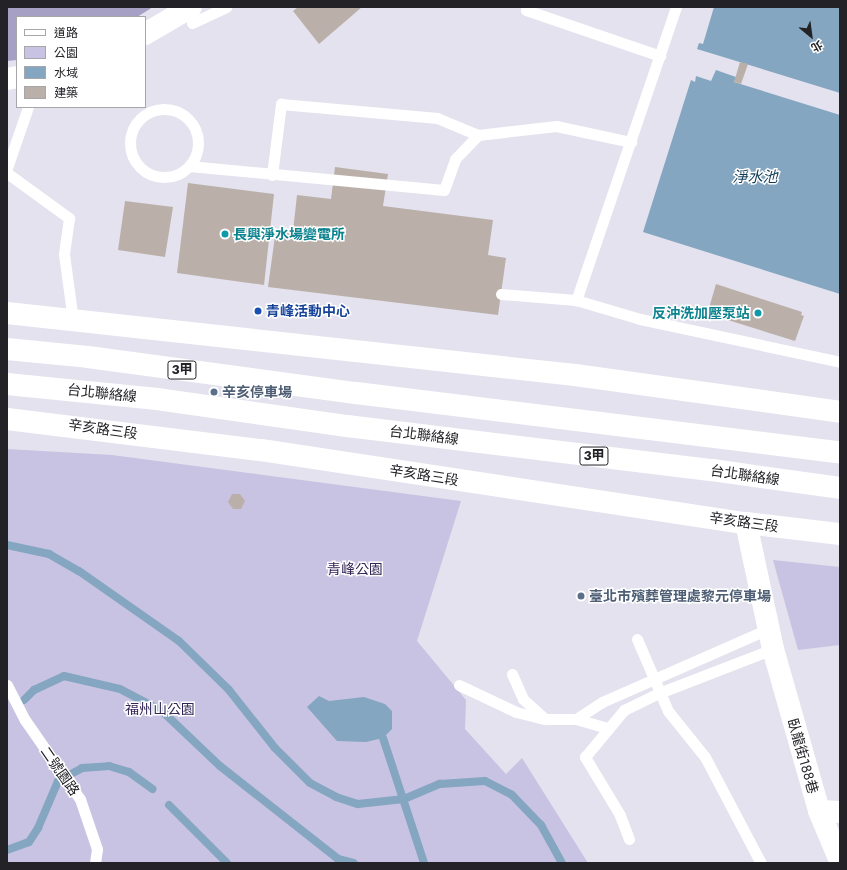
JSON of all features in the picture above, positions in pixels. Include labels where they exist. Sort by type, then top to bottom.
[{"type":"main road","points":[[146,34],[191,15]]},
{"type":"main road","points":[[7,313],[575,375],[840,412]]},
{"type":"main road","name":"3甲","points":[[7,349],[88,357],[356,393],[840,452]]},
{"type":"main road","name":"台北聯絡線","points":[[7,384],[157,399],[347,426],[704,469],[840,488]]},
{"type":"main road","name":"辛亥路三段","points":[[7,419],[261,450],[746,523],[840,534]]},
{"type":"main road","name":"臥龍街188巷","points":[[746,523],[770,639],[830,812],[840,861]]},
{"type":"lane","points":[[191,15],[226,7]]},
{"type":"lane","points":[[527,7],[526,10],[660,56]]},
{"type":"lane","points":[[576,300],[676,7]]},
{"type":"lane","points":[[272,175],[281,104],[437,118],[478,135],[556,126],[631,142]]},
{"type":"lane","points":[[7,168],[28,108]]},
{"type":"lane","points":[[189,166],[198,147],[198,136],[188,118],[168,108],[158,109],[138,120],[132,130],[129,142],[131,153],[141,168],[156,177],[168,177],[180,173],[189,166],[444,190],[455,158],[478,135]]},
{"type":"lane","points":[[7,172],[69,218],[64,254],[73,321]]},
{"type":"lane","points":[[501,294],[576,300],[640,319],[840,362]]},
{"type":"lane","points":[[637,639],[668,711],[705,756],[761,863]]},
{"type":"lane","points":[[576,719],[602,702],[654,679],[770,639]]},
{"type":"lane","points":[[629,839],[620,815],[585,757],[624,710],[770,639]]},
{"type":"lane","points":[[512,674],[523,699],[545,719]]},
{"type":"lane","name":"二號園路","points":[[7,685],[25,720],[80,799],[97,849],[95,863]]},
{"type":"lane","points":[[459,685],[516,712],[545,719],[576,719],[608,728]]},
{"type":"green space","name":"福州山公園","points":[[7,449],[112,455],[461,501],[417,641],[466,700],[465,729],[506,774],[522,758],[588,863],[7,863]]},
{"type":"green space","points":[[773,560],[840,567],[840,645],[798,650]]},
{"type":"shaded area","points":[[7,7],[153,7],[139,16],[16,16],[16,60],[7,61]]},
{"type":"water","points":[[714,7],[840,7],[840,93],[697,49],[699,43],[703,44]]},
{"type":"water","name":"淨水池","points":[[716,70],[736,77],[734,82],[840,115],[840,294],[643,232],[691,80],[695,82],[696,76],[711,81]]},
{"type":"water","points":[[319,696],[329,701],[364,697],[385,704],[392,711],[392,729],[383,738],[366,742],[337,741],[307,707]]},
{"type":"building","points":[[298,7],[362,7],[319,44],[293,11]]},
{"type":"building","points":[[740,62],[748,64],[741,84],[734,82]]},
{"type":"building","points":[[335,167],[388,174],[383,206],[493,220],[488,255],[506,258],[498,315],[268,287],[276,229],[293,231],[297,195],[331,199]]},
{"type":"building","name":"長興淨水場變電所","points":[[188,183],[274,194],[264,285],[177,273]]},
{"type":"building","points":[[125,201],[173,207],[165,257],[118,250]]},
{"type":"building","name":"反沖洗加壓泵站","points":[[716,284],[802,312],[801,315],[804,316],[795,341],[715,316],[716,310],[709,308]]},
{"type":"building","points":[[232,494],[240,494],[245,501],[241,509],[233,509],[228,502]]},
{"type":"waterway","points":[[7,545],[49,554],[79,571],[179,641],[229,690],[275,748],[310,783],[336,797],[358,804],[404,799],[440,784],[485,781],[512,795],[541,825],[562,863]]},
{"type":"waterway","points":[[24,700],[34,690],[64,676],[120,689],[162,711],[220,766],[338,859],[354,863]]},
{"type":"waterway","points":[[383,738],[424,863]]},
{"type":"waterway","points":[[7,850],[29,842],[38,828],[58,781],[82,768],[109,766],[129,772],[152,789]]},
{"type":"waterway","points":[[169,805],[227,863]]},
{"type":"place","name":"長興淨水場變電所","points":[[225,234]]},
{"type":"place","name":"青峰活動中心","points":[[258,311]]},
{"type":"place","name":"反沖洗加壓泵站","points":[[758,313]]},
{"type":"place","name":"辛亥停車場","points":[[214,392]]},
{"type":"place","name":"臺北市殯葬管理處黎元停車場","points":[[581,596]]},
{"type":"park label","name":"青峰公園","points":[[355,569]]}]
